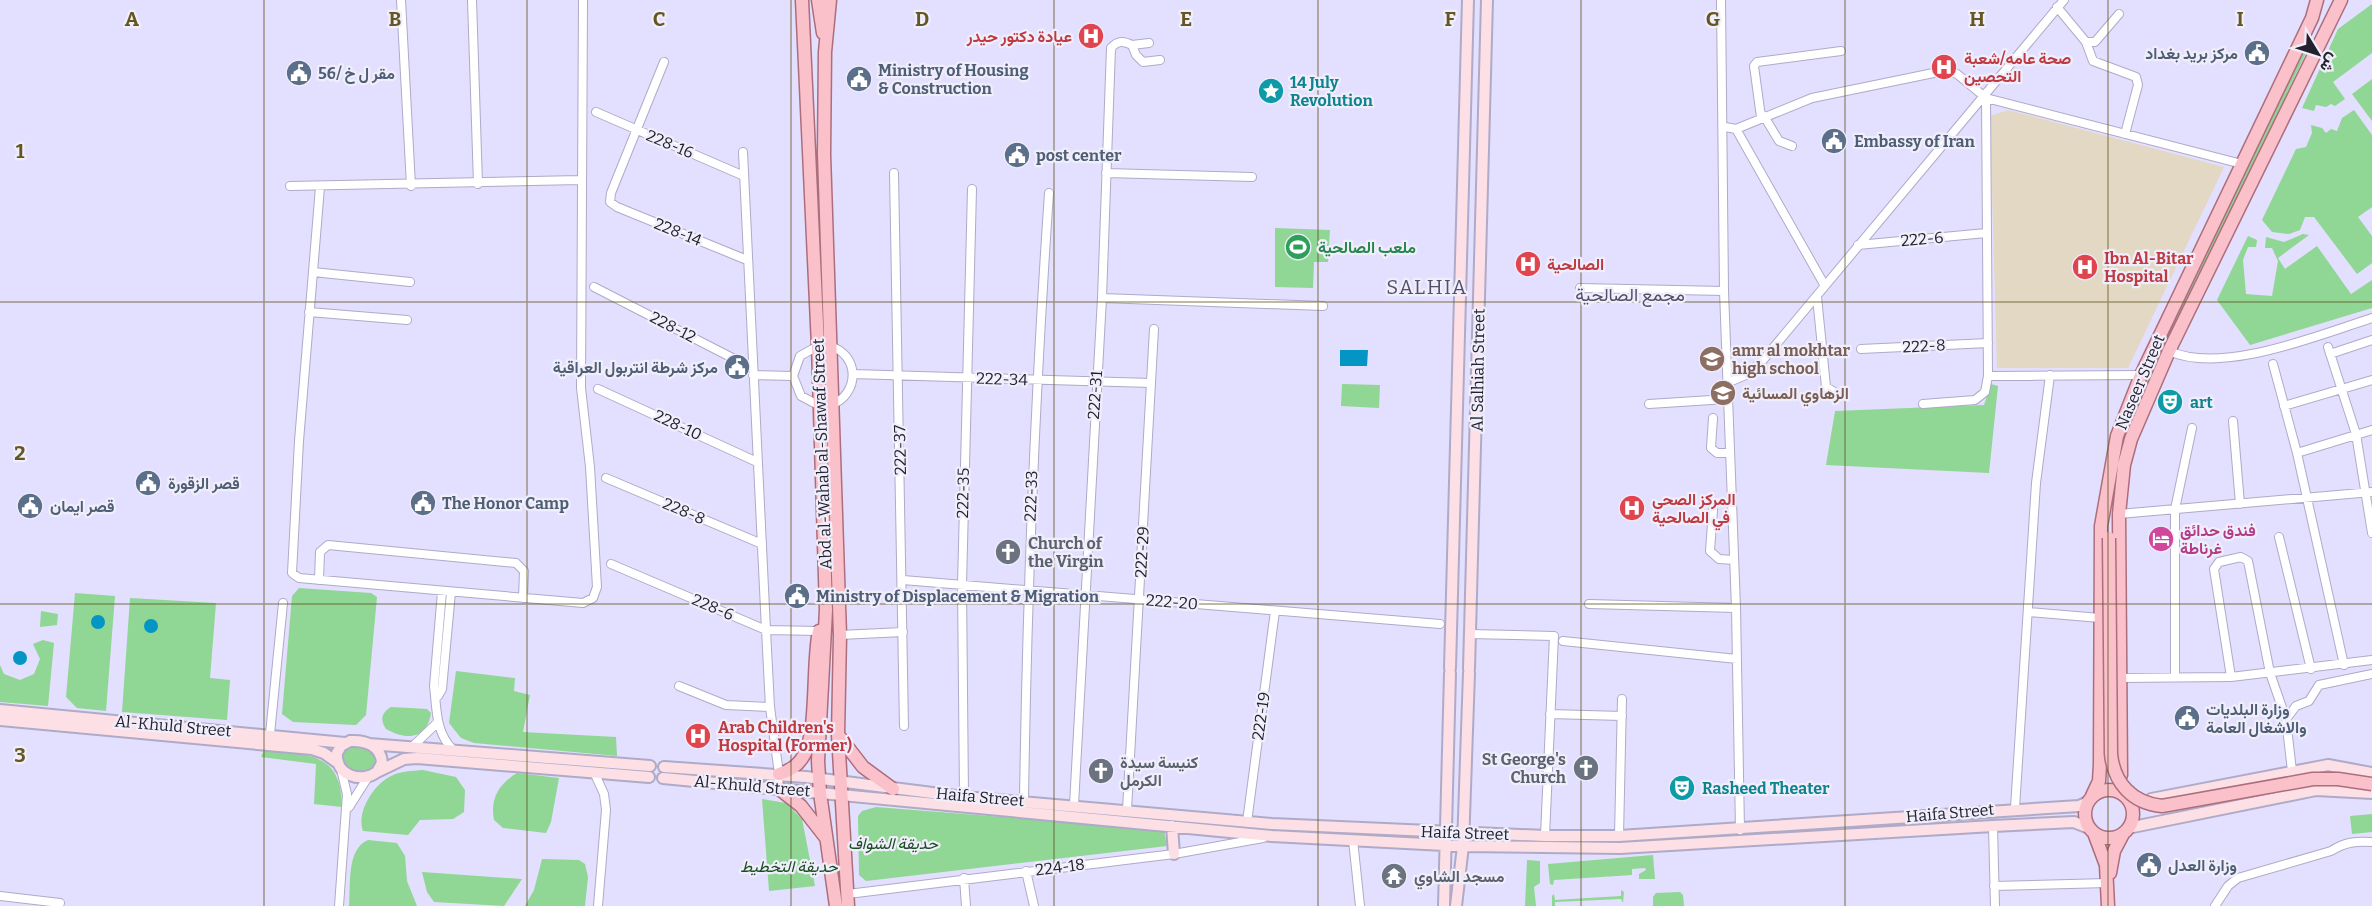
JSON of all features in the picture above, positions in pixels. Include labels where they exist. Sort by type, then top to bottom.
[{"type":"main road","name":"Abd al-Wahab al-Shawaf Street","points":[[802,0],[806,31],[840,635],[838,735],[848,900]]},
{"type":"main road","points":[[818,0],[825,52]]},
{"type":"main road","name":"Abd al-Wahab al-Shawaf Street","points":[[824,346],[825,52],[830,0]]},
{"type":"main road","name":"Al Salhiah Street","points":[[1444,906],[1468,0]]},
{"type":"main road","name":"Al Salhiah Street","points":[[1456,906],[1464,832],[1487,0]]},
{"type":"main road","name":"Naseer Street","points":[[2090,799],[2099,781],[2100,541],[2117,436],[2141,375],[2312,18],[2317,0]]},
{"type":"main road","name":"Naseer Street","points":[[2117,784],[2121,678],[2119,514],[2124,465],[2133,431],[2169,351],[2341,0]]},
{"type":"main road","points":[[2312,18],[2327,28]]},
{"type":"main road","points":[[1463,174],[1483,174]]},
{"type":"main road","points":[[1456,403],[1477,404]]},
{"type":"main road","name":"Abd al-Wahab al-Shawaf Street","points":[[826,405],[826,610],[819,778],[836,906]]},
{"type":"main road","points":[[2109,487],[2111,754],[2115,773],[2126,790],[2139,800],[2162,806],[2313,779],[2338,779],[2372,784]]},
{"type":"main road","points":[[779,774],[795,766],[809,745],[815,652],[826,610]]},
{"type":"main road","name":"Al-Khuld Street","points":[[0,710],[270,734],[345,743]]},
{"type":"main road","name":"Al-Khuld Street","points":[[0,720],[312,749],[324,753],[339,766]]},
{"type":"main road","points":[[838,735],[863,767],[893,789]]},
{"type":"main road","points":[[345,743],[337,753],[339,766],[354,777],[373,775],[404,759],[417,758],[504,760],[650,772],[594,772],[504,760],[453,750],[369,744],[358,741],[345,743]]},
{"type":"main road","points":[[369,744],[382,758],[373,775]]},
{"type":"main road","points":[[2151,799],[2328,765],[2372,773]]},
{"type":"main road","name":"Al-Khuld Street","points":[[841,782],[779,774],[663,773],[842,795]]},
{"type":"main road","name":"Haifa Street","points":[[841,782],[964,797],[1024,800],[1247,822],[1545,836],[1619,837],[1740,830],[2015,808],[2079,806],[2090,799]]},
{"type":"main road","points":[[2108,883],[2101,850],[2085,816],[2090,799],[2117,784],[2129,800],[2133,814],[2114,851],[2108,883],[2108,906]]},
{"type":"main road","points":[[778,788],[801,806],[829,842]]},
{"type":"main road","points":[[2091,830],[2108,838],[2191,814],[2316,789],[2372,793]]},
{"type":"main road","points":[[2186,792],[2181,800],[2182,807],[2191,814]]},
{"type":"main road","name":"Haifa Street","points":[[842,795],[1272,837],[1463,846],[1620,848],[2074,822],[2091,830]]},
{"type":"main road","points":[[1172,826],[1174,854]]},
{"type":"street","points":[[401,0],[411,186]]},
{"type":"street","points":[[472,0],[478,184]]},
{"type":"street","points":[[320,187],[290,568],[296,577],[319,580],[583,603],[593,598],[596,591],[590,467],[580,388],[583,0]]},
{"type":"street","points":[[1721,0],[1725,127],[1724,291],[1736,608],[1740,830]]},
{"type":"street","points":[[1727,383],[1748,374],[1763,360],[2064,0]]},
{"type":"street","points":[[2057,7],[2086,42],[2093,61],[2136,78],[2138,85],[2125,134]]},
{"type":"street","points":[[2086,42],[2095,42],[2119,14]]},
{"type":"street","name":"222-31","points":[[1074,805],[1083,595],[1102,298],[1111,48],[1118,42],[1132,45]]},
{"type":"street","points":[[1149,43],[1132,45],[1143,62],[1160,60]]},
{"type":"street","points":[[1792,146],[1779,141],[1763,116],[1754,66],[1757,62],[1841,51]]},
{"type":"street","points":[[637,129],[664,62]]},
{"type":"street","points":[[1725,127],[1736,129],[1763,116],[1812,98],[1948,70],[1957,74],[1984,97],[2242,164]]},
{"type":"street","points":[[1923,404],[1981,397],[1988,376],[1984,97]]},
{"type":"street","name":"228-16","points":[[596,112],[744,176]]},
{"type":"street","name":"228-14","points":[[637,129],[611,193],[610,202],[617,207],[747,260]]},
{"type":"street","points":[[1736,129],[1825,286]]},
{"type":"street","points":[[743,152],[770,707],[779,774],[778,788]]},
{"type":"street","name":"222-37","points":[[894,173],[904,726]]},
{"type":"street","points":[[1106,173],[1252,177]]},
{"type":"street","points":[[290,186],[411,186],[580,180]]},
{"type":"street","name":"222-35","points":[[964,797],[962,585],[965,378],[972,189]]},
{"type":"street","name":"222-33","points":[[1024,800],[1027,590],[1036,380],[1049,193]]},
{"type":"street","name":"222-6","points":[[1858,245],[1986,233]]},
{"type":"street","points":[[313,272],[411,282]]},
{"type":"street","name":"228-12","points":[[594,286],[753,372]]},
{"type":"street","points":[[1580,288],[1724,291]]},
{"type":"street","points":[[1817,297],[1826,387],[1836,393]]},
{"type":"street","points":[[1102,298],[1323,306]]},
{"type":"street","points":[[309,312],[407,320]]},
{"type":"street","points":[[2169,351],[2196,359],[2254,353],[2372,318]]},
{"type":"street","name":"222-29","points":[[1126,810],[1154,329]]},
{"type":"street","points":[[2372,340],[2329,350],[2344,390],[2356,434],[2369,492],[2372,533]]},
{"type":"street","name":"222-8","points":[[1861,350],[1988,344]]},
{"type":"street","points":[[824,346],[846,356],[853,374],[848,393],[826,405],[801,396],[793,376],[800,356],[824,346]]},
{"type":"street","points":[[2273,364],[2296,453],[2344,665]]},
{"type":"street","points":[[753,372],[793,376]]},
{"type":"street","name":"222-34","points":[[853,374],[1151,383]]},
{"type":"street","points":[[2015,808],[2036,483],[2050,375]]},
{"type":"street","points":[[1988,376],[2141,375]]},
{"type":"street","points":[[2284,406],[2372,380]]},
{"type":"street","name":"228-10","points":[[598,389],[757,462]]},
{"type":"street","points":[[1649,404],[1727,399]]},
{"type":"street","points":[[1713,418],[1711,447],[1717,453],[1730,453]]},
{"type":"street","points":[[2233,421],[2240,504]]},
{"type":"street","points":[[2175,677],[2175,509],[2192,428]]},
{"type":"street","points":[[2296,453],[2372,430]]},
{"type":"street","name":"228-8","points":[[606,478],[762,544]]},
{"type":"street","points":[[2119,514],[2369,492]]},
{"type":"street","points":[[1713,510],[1710,551],[1719,559],[1734,560]]},
{"type":"street","points":[[2279,537],[2311,669]]},
{"type":"street","points":[[319,580],[320,552],[328,545],[516,563],[524,572],[523,598]]},
{"type":"street","points":[[2231,677],[2214,569],[2219,562],[2241,557],[2248,561],[2270,673],[2286,719],[2292,771]]},
{"type":"street","name":"228-6","points":[[611,564],[766,630],[819,631]]},
{"type":"street","name":"222-20","points":[[903,580],[1440,624]]},
{"type":"street","points":[[442,592],[434,686],[438,696],[439,732],[453,750]]},
{"type":"street","points":[[438,696],[442,689],[451,592]]},
{"type":"street","points":[[270,734],[283,603]]},
{"type":"street","points":[[1588,604],[1736,608]]},
{"type":"street","name":"222-19","points":[[1247,822],[1275,611]]},
{"type":"street","points":[[2028,612],[2100,618]]},
{"type":"street","points":[[1451,637],[1440,624],[1452,614]]},
{"type":"street","points":[[840,635],[903,632]]},
{"type":"street","points":[[1470,634],[1554,636],[1545,836]]},
{"type":"street","points":[[1563,641],[1737,659]]},
{"type":"street","points":[[2121,678],[2231,677],[2372,660]]},
{"type":"street","points":[[2286,719],[2296,706],[2309,701],[2319,685],[2372,674]]},
{"type":"street","points":[[679,686],[726,705],[770,707]]},
{"type":"street","points":[[1619,837],[1622,699]]},
{"type":"street","points":[[1550,714],[1622,716]]},
{"type":"street","points":[[412,747],[437,723]]},
{"type":"street","points":[[339,766],[348,794],[339,906]]},
{"type":"street","points":[[594,772],[604,794],[606,810],[598,906]]},
{"type":"street","points":[[346,814],[373,775]]},
{"type":"street","points":[[1993,826],[1995,906]]},
{"type":"street","name":"224-18","points":[[848,900],[964,878],[1174,854],[1272,837]]},
{"type":"street","points":[[1353,840],[1360,906]]},
{"type":"street","points":[[2215,906],[2228,886],[2238,878],[2331,851],[2340,845],[2355,841],[2372,842]]},
{"type":"street","points":[[1026,871],[1034,906]]},
{"type":"street","points":[[964,878],[966,906]]},
{"type":"street","points":[[1994,886],[2108,883]]},
{"type":"street","points":[[0,896],[60,903]]},
{"type":"shaded area","name":"Ibn Al-Bitar Hospital","points":[[2008,110],[2224,167],[2128,368],[1997,368],[1990,116]]},
{"type":"green space","points":[[2372,4],[2372,53],[2333,82],[2345,99],[2335,106],[2316,105],[2314,111],[2302,108],[2338,29]]},
{"type":"green space","points":[[2305,49],[2307,51],[2138,408],[2133,409],[2132,405]]},
{"type":"green space","points":[[2372,79],[2372,121],[2352,94]]},
{"type":"green space","points":[[2354,110],[2372,135],[2372,207],[2358,217],[2372,236],[2372,263],[2357,274],[2314,217],[2305,217],[2300,230],[2289,234],[2272,232],[2262,220],[2296,149],[2306,147],[2312,133],[2311,125],[2322,128],[2326,133],[2331,129],[2337,131],[2342,118]]},
{"type":"green space","points":[[1275,228],[1330,230],[1328,262],[1314,262],[1313,288],[1275,287]]},
{"type":"green space","points":[[2303,234],[2309,235],[2278,258],[2285,269],[2317,246],[2351,294],[2372,280],[2372,308],[2250,345],[2217,300],[2248,236],[2257,240],[2256,247],[2248,247],[2243,260],[2246,294],[2272,296],[2278,261],[2272,248],[2265,248],[2266,237],[2284,242]]},
{"type":"green space","points":[[1342,384],[1380,385],[1379,408],[1341,406]]},
{"type":"green space","points":[[1991,384],[1998,386],[1989,473],[1826,465],[1835,411],[1984,405]]},
{"type":"green space","points":[[299,588],[371,593],[377,597],[366,715],[356,725],[293,722],[282,714],[292,596]]},
{"type":"green space","points":[[75,593],[115,596],[106,711],[77,708],[66,697]]},
{"type":"green space","points":[[130,598],[216,603],[210,678],[230,680],[227,720],[122,712]]},
{"type":"green space","points":[[41,611],[58,614],[57,625],[40,627]]},
{"type":"green space","points":[[43,640],[54,643],[48,706],[0,702],[0,665],[4,674],[20,680],[34,674],[40,659],[33,644]]},
{"type":"green space","points":[[456,671],[515,678],[514,691],[530,695],[523,732],[616,737],[617,756],[474,743],[461,738],[449,723]]},
{"type":"green space","points":[[391,707],[427,709],[431,713],[429,722],[421,733],[415,735],[394,733],[386,729],[382,720],[383,714]]},
{"type":"green space","points":[[353,744],[373,750],[377,760],[376,766],[366,774],[350,772],[345,768],[341,752]]},
{"type":"green space","points":[[264,750],[308,755],[329,766],[336,775],[342,807],[314,804],[316,764],[261,757]]},
{"type":"green space","points":[[423,770],[456,777],[465,790],[464,812],[453,819],[420,820],[408,835],[363,831],[361,824],[364,807],[378,785],[395,774]]},
{"type":"green space","points":[[517,773],[559,778],[551,822],[546,833],[503,828],[494,820],[493,805],[497,792]]},
{"type":"green space","name":"حديقة التخطيط","points":[[762,799],[786,803],[802,819],[815,886],[769,891]]},
{"type":"green space","name":"حديقة الشواف","points":[[876,807],[1164,830],[1167,846],[866,881],[859,875],[858,816],[862,811]]},
{"type":"green space","points":[[2372,814],[2372,832],[2352,834],[2350,816]]},
{"type":"green space","points":[[368,840],[397,843],[405,856],[407,881],[417,906],[349,906],[353,860],[356,851]]},
{"type":"green space","points":[[1653,855],[1655,879],[1639,879],[1639,874],[1646,870],[1645,868],[1632,869],[1632,875],[1554,880],[1553,885],[1550,884],[1548,864]]},
{"type":"green space","points":[[542,859],[579,860],[585,864],[588,877],[585,906],[525,906],[534,890]]},
{"type":"green space","points":[[1527,860],[1540,861],[1540,883],[1534,887],[1536,906],[1525,906]]},
{"type":"green space","points":[[422,872],[522,879],[504,906],[434,902],[427,892]]},
{"type":"green space","points":[[1621,890],[1624,892],[1623,903],[1621,899],[1555,902],[1555,906],[1552,906],[1554,894],[1555,900],[1621,896]]},
{"type":"green space","points":[[1680,892],[1683,895],[1684,906],[1653,906],[1653,897],[1656,893]]},
{"type":"water","points":[[1340,350],[1368,350],[1367,366],[1340,366]]},
{"type":"water","points":[[95,615],[101,615],[105,622],[101,629],[95,629],[91,625],[91,619]]},
{"type":"water","points":[[148,619],[154,619],[158,626],[154,633],[148,633],[144,629],[144,623]]},
{"type":"water","points":[[17,651],[23,651],[27,658],[23,665],[17,665],[13,661],[13,655]]},
{"type":"place","name":"عيادة دكتور حيدر","points":[[1091,36]]},
{"type":"place","name":"مركز بريد بغداد","points":[[2257,53]]},
{"type":"place","name":"صحة عامه/شعبة التحصين","points":[[1944,67]]},
{"type":"place","name":"مقر ل خ /56","points":[[299,73]]},
{"type":"place","name":"Ministry of Housing & Construction","points":[[859,79]]},
{"type":"place","name":"14 July Revolution","points":[[1271,91]]},
{"type":"place","name":"Embassy of Iran","points":[[1834,141]]},
{"type":"place","name":"post center","points":[[1017,155]]},
{"type":"place","name":"ملعب الصالحية","points":[[1298,247]]},
{"type":"place","name":"الصالحية","points":[[1528,264]]},
{"type":"place","name":"Ibn Al-Bitar Hospital","points":[[2085,267]]},
{"type":"place","name":"amr al mokhtar high school","points":[[1712,359]]},
{"type":"place","name":"مركز شرطة انتربول العراقية","points":[[737,367]]},
{"type":"place","name":"الزهاوي المسائية","points":[[1723,393]]},
{"type":"place","name":"art","points":[[2170,402]]},
{"type":"place","name":"قصر الزقورة","points":[[148,483]]},
{"type":"place","name":"The Honor Camp","points":[[423,503]]},
{"type":"place","name":"قصر ايمان","points":[[30,506]]},
{"type":"place","name":"المركز الصحي في الصالحية","points":[[1632,508]]},
{"type":"place","name":"فندق حدائق غرناطة","points":[[2161,539]]},
{"type":"place","name":"Church of the Virgin","points":[[1008,552]]},
{"type":"place","name":"Ministry of Displacement & Migration","points":[[797,596]]},
{"type":"place","name":"وزارة البلديات والاشغال العامة","points":[[2187,718]]},
{"type":"place","name":"Arab Children's Hospital (Former)","points":[[698,736]]},
{"type":"place","name":"St George's Church","points":[[1586,768]]},
{"type":"place","name":"كنيسة سيدة الكرمل","points":[[1101,771]]},
{"type":"place","name":"Rasheed Theater","points":[[1682,788]]},
{"type":"place","name":"وزارة العدل","points":[[2149,865]]},
{"type":"place","name":"مسجد الشاوي","points":[[1394,876]]},
{"type":"district","name":"SALHIA","points":[[1427,287]]},
{"type":"district","name":"مجمع الصالحية","points":[[1630,295]]}]
